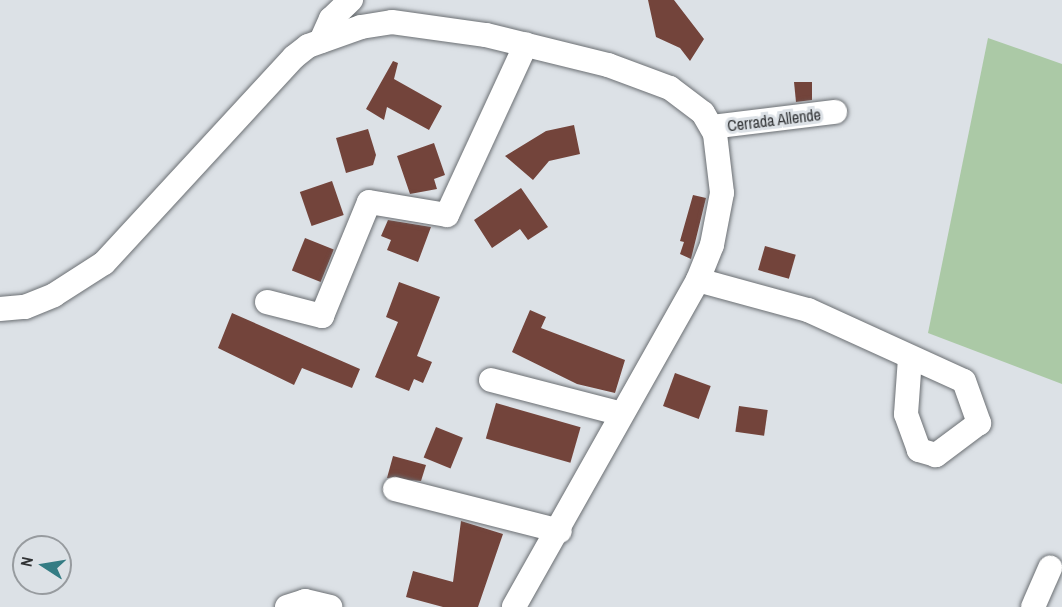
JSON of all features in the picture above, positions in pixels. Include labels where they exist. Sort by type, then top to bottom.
[{"type":"street","points":[[321,41],[331,20],[351,0]]},
{"type":"street","points":[[0,309],[25,307],[54,295],[104,263],[294,57],[321,41],[392,22],[526,44],[656,80],[691,101],[712,128],[722,171],[721,211],[698,280],[622,414],[560,531],[514,607]]},
{"type":"street","points":[[267,302],[322,316],[369,202],[447,215],[526,44]]},
{"type":"street","name":"Cerrada Allende","points":[[712,128],[835,112]]},
{"type":"street","points":[[698,280],[808,310],[910,358]]},
{"type":"street","points":[[491,380],[622,414]]},
{"type":"street","points":[[395,489],[560,531]]},
{"type":"street","points":[[1033,607],[1050,568]]},
{"type":"street","points":[[287,607],[305,601],[330,607]]},
{"type":"green space","points":[[988,38],[1062,64],[1062,384],[928,333]]},
{"type":"building","points":[[648,0],[674,0],[704,39],[690,61],[680,48],[656,37]]},
{"type":"building","points":[[393,61],[398,63],[394,79],[442,106],[429,130],[387,107],[384,120],[366,109]]},
{"type":"building","points":[[794,82],[812,82],[812,100],[796,102]]},
{"type":"building","points":[[574,125],[580,154],[549,161],[533,180],[505,156],[546,131]]},
{"type":"building","points":[[368,129],[376,155],[373,165],[346,173],[336,138]]},
{"type":"building","points":[[434,143],[445,175],[434,179],[437,189],[410,194],[397,156]]},
{"type":"building","points":[[332,181],[344,215],[312,226],[300,192]]},
{"type":"building","points":[[521,188],[548,227],[528,240],[520,229],[492,248],[474,220]]},
{"type":"building","points":[[693,195],[706,198],[691,259],[680,254],[684,242],[680,241]]},
{"type":"building","points":[[388,220],[431,227],[418,262],[387,250],[391,240],[381,236]]},
{"type":"building","points":[[305,238],[334,250],[321,282],[292,270]]},
{"type":"building","points":[[765,246],[796,255],[789,279],[758,270]]},
{"type":"building","points":[[399,282],[440,297],[417,356],[432,362],[423,383],[414,379],[409,391],[375,377],[398,322],[386,317]]},
{"type":"building","points":[[530,310],[546,317],[541,328],[625,360],[615,393],[577,384],[512,352]]},
{"type":"building","points":[[232,313],[360,369],[352,388],[302,368],[294,385],[218,348]]},
{"type":"building","points":[[675,373],[711,386],[699,419],[663,406]]},
{"type":"building","points":[[496,403],[581,427],[570,463],[486,439]]},
{"type":"building","points":[[739,406],[768,410],[764,436],[735,432]]},
{"type":"building","points":[[436,427],[463,438],[451,468],[424,458]]},
{"type":"building","points":[[393,456],[426,465],[421,481],[387,478]]},
{"type":"building","points":[[461,521],[503,534],[478,607],[443,607],[406,597],[413,571],[453,582]]}]
